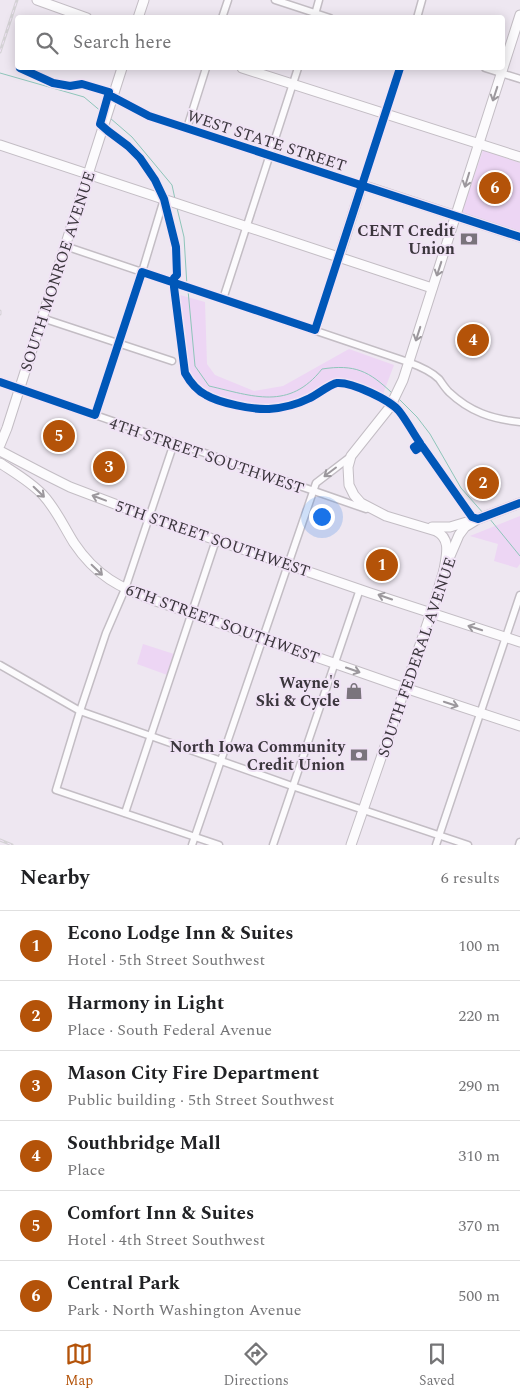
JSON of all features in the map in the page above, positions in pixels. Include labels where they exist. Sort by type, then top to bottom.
[{"type":"main road","points":[[37,0],[79,15]]},
{"type":"main road","points":[[139,15],[144,0]]},
{"type":"main road","points":[[505,63],[520,15]]},
{"type":"main road","name":"SOUTH MONROE AVENUE","points":[[0,445],[8,428],[121,70]]},
{"type":"main road","points":[[248,70],[520,157]]},
{"type":"main road","points":[[444,570],[448,546],[444,536],[386,516],[361,503],[349,485],[348,477],[351,456],[390,407],[403,380],[503,70]]},
{"type":"main road","points":[[0,144],[432,288]]},
{"type":"main road","points":[[339,257],[362,185]]},
{"type":"main road","name":"WEST STATE STREET","points":[[362,185],[520,237]]},
{"type":"main road","name":"5TH STREET SOUTHWEST","points":[[0,451],[70,487],[150,517],[520,642]]},
{"type":"main road","name":"6TH STREET SOUTHWEST","points":[[0,463],[42,494],[61,519],[75,544],[97,571],[125,589],[335,664],[520,726]]},
{"type":"main road","name":"SOUTH FEDERAL AVENUE","points":[[351,845],[444,570],[460,535],[465,527],[478,518],[520,503]]},
{"type":"main road","points":[[421,527],[450,526],[478,518]]},
{"type":"street","points":[[223,15],[228,0]]},
{"type":"street","points":[[275,0],[314,15],[319,0]]},
{"type":"street","points":[[417,15],[422,0]]},
{"type":"street","points":[[187,128],[205,70]]},
{"type":"street","points":[[223,299],[297,70]]},
{"type":"street","points":[[362,185],[399,70]]},
{"type":"street","points":[[492,70],[520,79]]},
{"type":"street","name":"WEST STATE STREET","points":[[112,99],[149,116],[362,185]]},
{"type":"street","points":[[95,416],[165,200]]},
{"type":"street","points":[[65,246],[408,362],[427,370],[438,378],[448,391],[475,410],[492,417],[520,422]]},
{"type":"street","points":[[315,330],[339,257]]},
{"type":"street","points":[[42,318],[172,361]]},
{"type":"street","name":"4TH STREET SOUTHWEST","points":[[0,382],[386,516]]},
{"type":"street","points":[[174,443],[125,589],[106,633],[56,790],[219,845]]},
{"type":"street","points":[[192,845],[316,483],[351,456]]},
{"type":"street","points":[[125,813],[216,540]]},
{"type":"street","points":[[273,845],[360,589]]},
{"type":"street","points":[[436,845],[520,595]]},
{"type":"street","points":[[0,665],[80,712],[468,845]]},
{"type":"shaded area","points":[[483,150],[520,163],[520,233],[461,214]]},
{"type":"shaded area","points":[[173,293],[205,302],[207,364],[215,375],[254,391],[283,386],[349,349],[394,365],[380,402],[348,388],[334,388],[292,406],[248,410],[222,404],[195,391],[181,370]]},
{"type":"shaded area","points":[[520,516],[520,564],[517,568],[494,561],[498,544],[470,536]]},
{"type":"shaded area","points":[[143,644],[177,655],[170,676],[137,664]]},
{"type":"waterway","points":[[0,73],[84,97],[103,113]]},
{"type":"waterway","points":[[110,118],[132,137],[172,185],[175,199]]},
{"type":"waterway","points":[[177,208],[184,237],[187,286]]},
{"type":"waterway","points":[[188,290],[195,366],[209,386],[255,396],[270,397],[297,391],[322,369],[344,368],[368,374],[392,393]]},
{"type":"waterway","points":[[399,399],[417,417],[430,434],[461,488],[484,514]]},
{"type":"waterway","points":[[489,518],[520,556]]},
{"type":"railway","points":[[0,52],[17,0]]},
{"type":"railway","points":[[0,840],[12,845]]},
{"type":"cycle path","points":[[24,70],[53,83],[70,86],[82,84],[109,92],[100,124],[140,158],[155,180],[164,199],[176,247],[177,275],[174,278],[174,287],[185,373],[196,388],[219,401],[269,409],[300,402],[337,383],[352,385],[370,392],[399,411],[420,443],[414,447],[416,450],[422,446],[472,517],[478,519],[520,503]]},
{"type":"cycle path","points":[[0,382],[95,415],[142,272],[315,330],[399,70]]},
{"type":"cycle path","points":[[113,97],[149,116],[520,237]]},
{"type":"place","name":"Central Park","points":[[495,188]]},
{"type":"place","name":"CENT Credit Union","points":[[469,239]]},
{"type":"place","name":"Southbridge Mall","points":[[473,340]]},
{"type":"place","name":"Comfort Inn & Suites","points":[[59,436]]},
{"type":"place","name":"Mason City Fire Department","points":[[109,467]]},
{"type":"place","name":"Harmony in Light","points":[[483,483]]},
{"type":"place","name":"Econo Lodge Inn & Suites","points":[[382,565]]},
{"type":"place","name":"Wayne's Ski & Cycle","points":[[354,691]]},
{"type":"place","name":"North Iowa Community Credit Union","points":[[359,755]]}]
